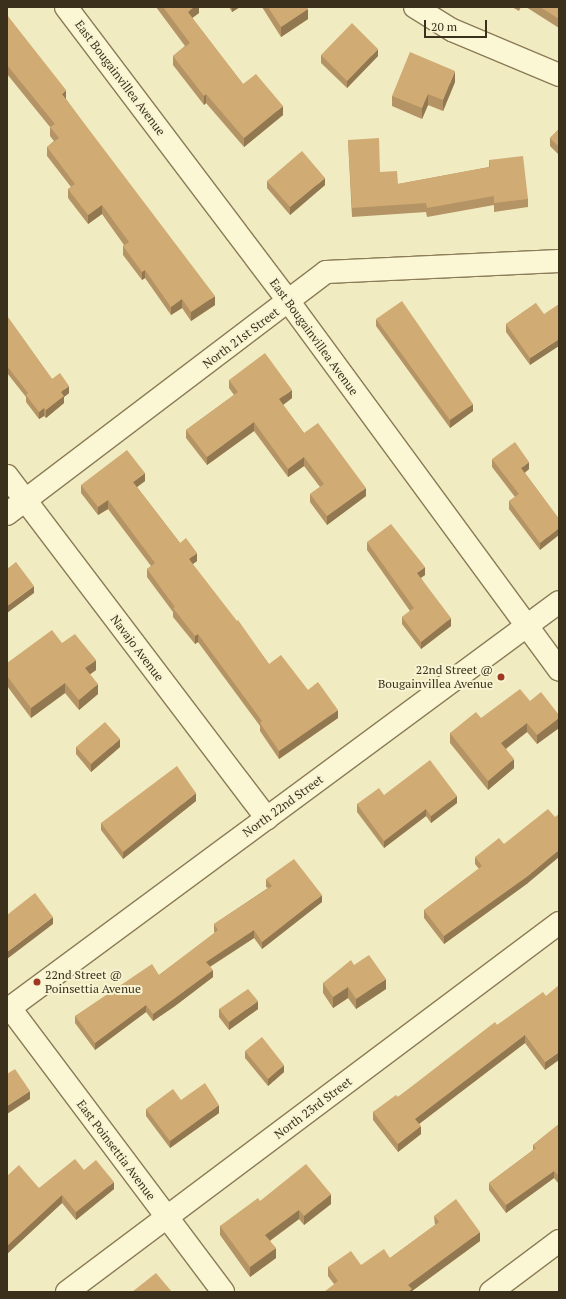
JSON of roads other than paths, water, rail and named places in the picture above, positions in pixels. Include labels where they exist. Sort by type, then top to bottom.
[{"type":"street","name":"East Bougainvillea Avenue","points":[[66,7],[289,302],[559,669]]},
{"type":"street","points":[[415,7],[452,30],[559,75]]},
{"type":"street","name":"North 21st Street","points":[[7,514],[289,302],[326,272],[559,261]]},
{"type":"street","name":"Navajo Avenue","points":[[7,476],[266,819]]},
{"type":"street","name":"North 22nd Street","points":[[8,1009],[559,602]]},
{"type":"street","name":"North 23rd Street","points":[[67,1292],[559,923]]},
{"type":"street","name":"East Poinsettia Avenue","points":[[8,1009],[223,1292]]},
{"type":"street","points":[[491,1292],[559,1241]]},
{"type":"place","name":"22nd Street @ Bougainvillea Avenue","points":[[501,677]]},
{"type":"place","name":"22nd Street @ Poinsettia Avenue","points":[[37,982]]}]
